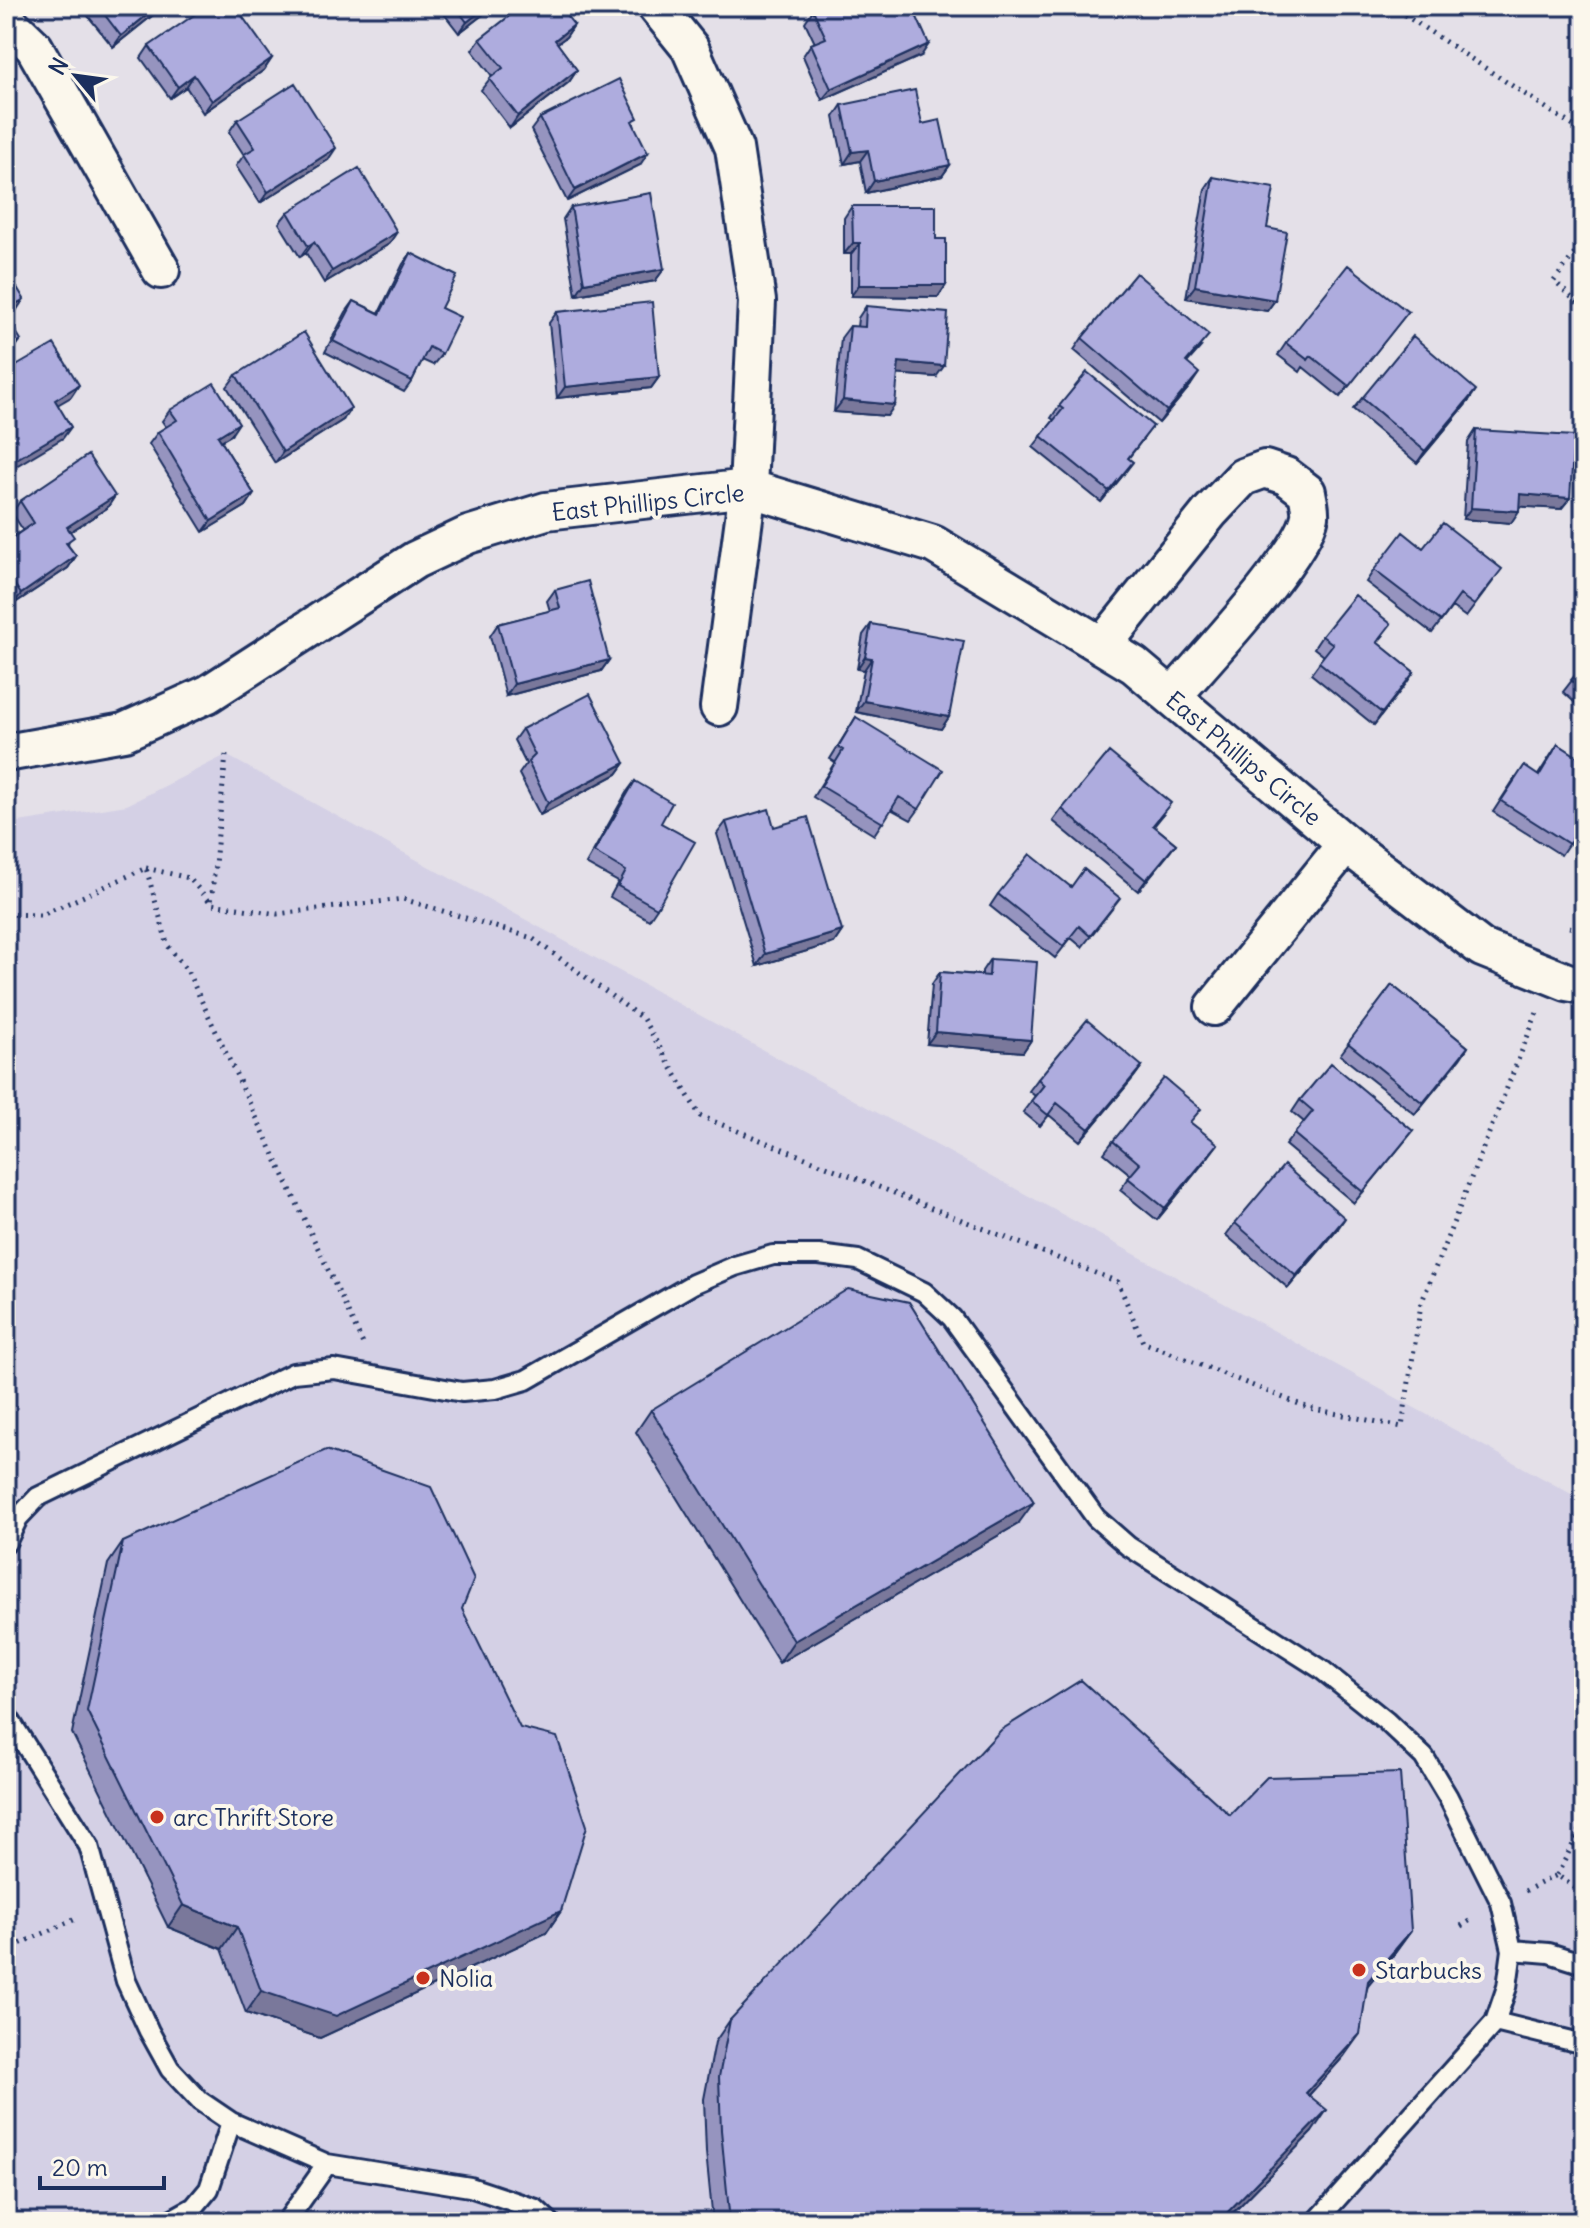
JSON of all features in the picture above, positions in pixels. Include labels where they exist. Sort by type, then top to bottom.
[{"type":"street","points":[[656,6],[690,48],[734,148],[757,301],[748,488],[719,707]]},
{"type":"street","points":[[6,20],[34,47],[161,270]]},
{"type":"street","points":[[1102,646],[1210,512],[1243,477],[1265,469],[1286,476],[1307,492],[1310,516],[1297,545],[1264,590],[1172,697]]},
{"type":"street","name":"East Phillips Circle","points":[[6,753],[124,732],[208,694],[415,560],[468,535],[546,511],[748,488],[933,544],[1134,665],[1346,844],[1482,948],[1567,982],[1584,985]]},
{"type":"street","points":[[1214,1007],[1346,844]]},
{"type":"lane","points":[[6,1543],[12,1515],[38,1497],[293,1373],[334,1369],[462,1392],[495,1389],[526,1380],[693,1284],[735,1266],[773,1255],[819,1255],[858,1260],[924,1292],[952,1318],[1096,1518],[1128,1546],[1321,1669],[1386,1721],[1424,1757],[1448,1797],[1501,1903],[1512,1950],[1507,1987],[1495,2022],[1316,2222]]},
{"type":"lane","points":[[6,1714],[89,1846],[126,1981],[170,2069],[200,2101],[231,2122],[327,2164],[470,2187],[536,2209],[550,2222]]},
{"type":"lane","points":[[1512,1950],[1549,1953],[1584,1964]]},
{"type":"lane","points":[[1495,2022],[1584,2044]]},
{"type":"lane","points":[[167,2222],[194,2207],[209,2189],[231,2122]]},
{"type":"lane","points":[[286,2222],[327,2164]]},
{"type":"path","points":[[1391,6],[1584,133]]},
{"type":"path","points":[[1584,241],[1554,281],[1584,309]]},
{"type":"path","points":[[211,904],[226,755]]},
{"type":"path","points":[[146,868],[168,946],[187,970],[379,1377]]},
{"type":"path","points":[[6,914],[42,915],[146,868],[189,878],[211,904],[277,914],[403,899],[532,938],[643,1019],[700,1116],[1118,1282],[1143,1342],[1309,1408],[1402,1427],[1421,1304],[1539,1009]]},
{"type":"path","points":[[1569,927],[1584,930]]},
{"type":"path","points":[[1557,1875],[1584,1823]]},
{"type":"path","points":[[6,1950],[105,1906]]},
{"type":"shaded area","points":[[226,755],[1584,1501],[1584,2222],[6,2222],[6,824],[127,805]]},
{"type":"building","points":[[98,6],[158,6],[121,36]]},
{"type":"building","points":[[207,6],[235,6],[272,58],[212,101],[194,75],[178,87],[149,46]]},
{"type":"building","points":[[455,6],[487,6],[467,22]]},
{"type":"building","points":[[522,6],[559,6],[574,25],[555,40],[577,70],[518,116],[489,79],[503,68],[480,39]]},
{"type":"building","points":[[823,6],[912,6],[929,44],[831,89],[811,44],[826,38],[813,10]]},
{"type":"building","points":[[619,79],[638,118],[632,121],[648,153],[575,190],[540,118]]},
{"type":"building","points":[[295,83],[336,148],[268,192],[244,154],[255,148],[237,120]]},
{"type":"building","points":[[915,90],[922,124],[940,120],[950,165],[874,181],[868,150],[852,152],[842,105]]},
{"type":"building","points":[[359,168],[397,232],[332,271],[314,242],[308,246],[288,212]]},
{"type":"building","points":[[1213,177],[1274,188],[1267,228],[1287,232],[1275,300],[1195,286]]},
{"type":"building","points":[[651,193],[664,269],[584,283],[571,207]]},
{"type":"building","points":[[852,206],[936,206],[936,239],[946,239],[946,285],[859,285],[860,243],[853,243]]},
{"type":"building","points":[[411,253],[457,276],[441,308],[460,317],[442,354],[429,347],[412,381],[333,341],[354,301],[380,314]]},
{"type":"building","points":[[1348,265],[1408,312],[1349,386],[1311,356],[1308,360],[1286,343]]},
{"type":"building","points":[[6,269],[24,299],[6,310]]},
{"type":"building","points":[[1136,273],[1209,335],[1186,362],[1199,373],[1167,411],[1082,338]]},
{"type":"building","points":[[652,302],[659,377],[565,387],[557,312]]},
{"type":"building","points":[[866,306],[948,313],[944,366],[899,362],[895,405],[843,400],[850,326],[865,327]]},
{"type":"building","points":[[6,315],[21,340],[6,349]]},
{"type":"building","points":[[304,332],[351,408],[283,452],[236,375]]},
{"type":"building","points":[[1413,336],[1476,390],[1425,451],[1362,398]]},
{"type":"building","points":[[54,344],[79,385],[55,400],[71,427],[6,465],[6,372]]},
{"type":"building","points":[[1087,372],[1153,426],[1128,458],[1133,462],[1109,491],[1041,436],[1063,409],[1059,406]]},
{"type":"building","points":[[214,383],[239,423],[218,436],[254,494],[211,521],[158,432],[177,420],[170,410]]},
{"type":"building","points":[[1476,430],[1574,436],[1570,498],[1520,494],[1519,511],[1471,508]]},
{"type":"building","points":[[88,455],[115,496],[67,527],[74,537],[66,543],[76,556],[21,594],[6,572],[6,542],[34,523],[20,501]]},
{"type":"building","points":[[1443,523],[1502,569],[1474,605],[1460,595],[1441,621],[1374,570],[1403,532],[1423,548]]},
{"type":"building","points":[[588,581],[609,660],[514,684],[498,624],[560,608],[555,590]]},
{"type":"building","points":[[1355,595],[1391,624],[1377,642],[1414,672],[1382,713],[1319,662],[1333,644],[1322,636]]},
{"type":"building","points":[[871,624],[964,641],[949,717],[864,701],[872,658],[865,657]]},
{"type":"building","points":[[1584,665],[1584,692],[1571,680]]},
{"type":"building","points":[[590,694],[625,763],[548,803],[528,762],[535,755],[522,729]]},
{"type":"building","points":[[856,717],[943,770],[919,809],[899,797],[883,823],[821,786],[843,750],[838,747]]},
{"type":"building","points":[[1558,744],[1584,761],[1584,820],[1569,844],[1501,801],[1524,766],[1539,776]]},
{"type":"building","points":[[1109,752],[1171,803],[1153,825],[1176,844],[1146,880],[1062,809]]},
{"type":"building","points":[[635,781],[672,803],[661,823],[695,842],[657,908],[618,886],[626,871],[594,852]]},
{"type":"building","points":[[769,809],[774,827],[808,817],[842,931],[765,954],[726,822]]},
{"type":"building","points":[[1030,854],[1071,887],[1084,869],[1120,898],[1090,936],[1079,926],[1063,946],[998,894]]},
{"type":"building","points":[[990,959],[1037,962],[1031,1040],[936,1032],[940,972],[989,976]]},
{"type":"building","points":[[1392,985],[1468,1047],[1423,1103],[1348,1043]]},
{"type":"building","points":[[1087,1020],[1142,1066],[1089,1129],[1057,1103],[1048,1115],[1031,1101],[1044,1085],[1038,1079]]},
{"type":"building","points":[[1331,1063],[1413,1131],[1363,1192],[1294,1134],[1313,1111],[1300,1100]]},
{"type":"building","points":[[1164,1078],[1201,1109],[1190,1122],[1218,1144],[1165,1208],[1128,1178],[1140,1164],[1113,1141]]},
{"type":"building","points":[[1284,1165],[1345,1218],[1296,1276],[1235,1223]]},
{"type":"building","points":[[848,1289],[909,1302],[1034,1502],[794,1641],[651,1410]]},
{"type":"building","points":[[326,1450],[431,1487],[474,1579],[462,1609],[520,1728],[557,1737],[587,1826],[561,1911],[336,2016],[261,1991],[237,1927],[183,1905],[87,1711],[123,1542]]},
{"type":"building","points":[[1081,1680],[1230,1815],[1267,1777],[1400,1773],[1411,1931],[1368,1981],[1360,2034],[1306,2093],[1327,2110],[1218,2222],[730,2222],[719,2077],[730,2020],[1001,1730]]},
{"type":"place","name":"arc Thrift Store","points":[[157,1817]]},
{"type":"place","name":"Starbucks","points":[[1359,1970]]},
{"type":"place","name":"Nolia","points":[[423,1978]]}]
